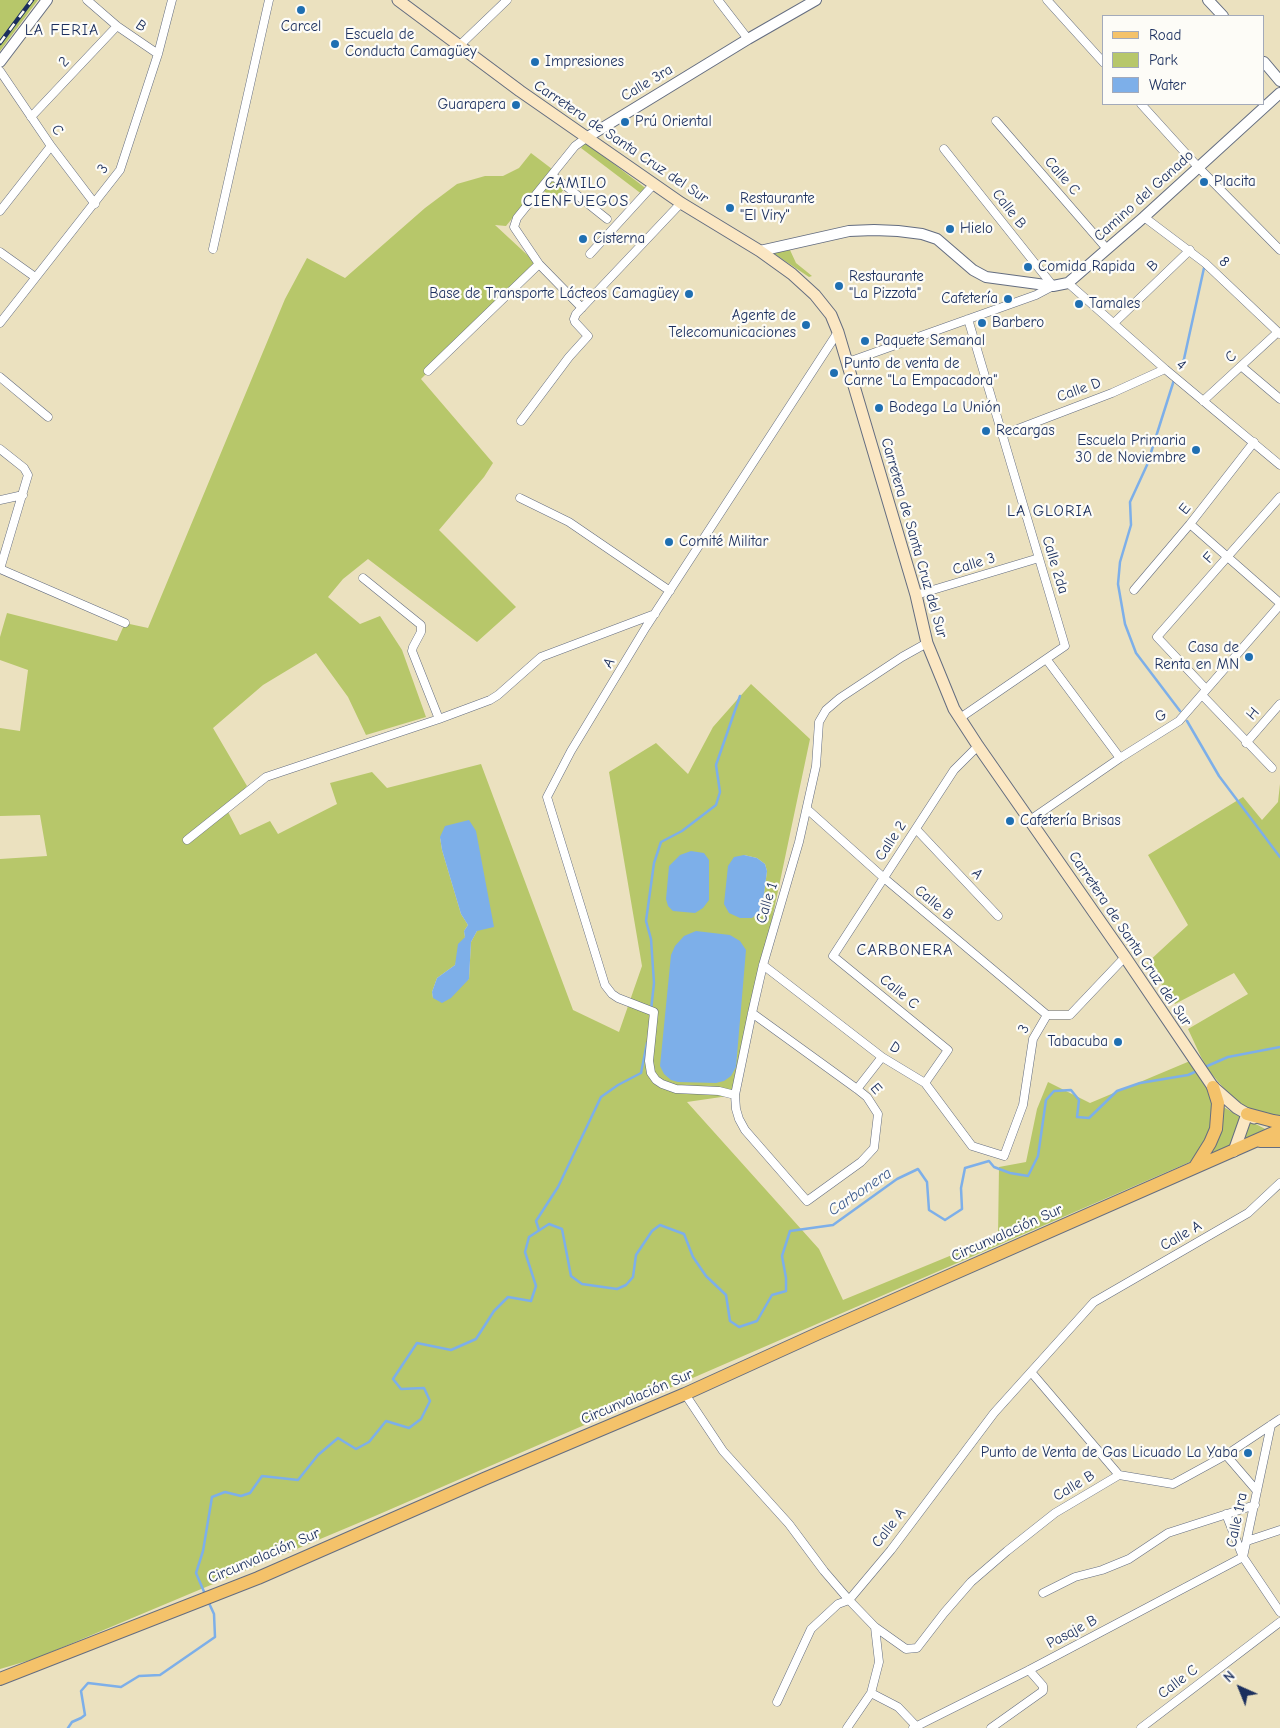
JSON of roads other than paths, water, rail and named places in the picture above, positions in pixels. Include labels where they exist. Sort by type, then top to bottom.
[{"type":"main road","name":"Carretera de Santa Cruz del Sur","points":[[398,0],[586,138],[682,203],[760,251],[816,294],[831,315],[848,362],[916,595],[927,643],[954,709],[1213,1087],[1237,1108],[1247,1114]]},
{"type":"main road","points":[[1195,1167],[1210,1143],[1216,1129],[1218,1103],[1213,1087]]},
{"type":"main road","points":[[1234,1151],[1247,1114],[1273,1121],[1280,1131]]},
{"type":"main road","name":"Circunvalación Sur","points":[[0,1679],[216,1595],[685,1394],[1280,1131]]},
{"type":"street","points":[[0,62],[47,0]]},
{"type":"street","name":"B","points":[[87,0],[117,26],[158,54]]},
{"type":"street","name":"3","points":[[0,323],[120,170],[158,54],[172,0]]},
{"type":"street","points":[[213,249],[269,0]]},
{"type":"street","points":[[459,46],[507,0]]},
{"type":"street","points":[[718,0],[748,39]]},
{"type":"street","name":"Calle 3ra","points":[[539,264],[514,227],[517,218],[575,146],[748,39],[816,0]]},
{"type":"street","points":[[1047,0],[1102,61]]},
{"type":"street","points":[[1208,0],[1222,15]]},
{"type":"street","name":"2","points":[[32,117],[117,26]]},
{"type":"street","points":[[1265,63],[1280,81]]},
{"type":"street","name":"C","points":[[0,71],[51,146],[95,204]]},
{"type":"street","name":"Camino del Ganado","points":[[760,251],[849,231],[898,231],[922,234],[937,239],[973,270],[986,277],[1053,286],[1068,283],[1199,168],[1280,93]]},
{"type":"street","points":[[1142,105],[1199,168],[1280,250]]},
{"type":"street","name":"Calle C","points":[[996,121],[1107,249]]},
{"type":"street","points":[[0,212],[51,146]]},
{"type":"street","name":"Calle B","points":[[944,149],[1053,286]]},
{"type":"street","points":[[552,175],[607,219]]},
{"type":"street","points":[[590,254],[654,184]]},
{"type":"street","points":[[521,421],[588,336],[575,322],[574,318],[682,203]]},
{"type":"street","name":"8","points":[[1144,217],[1190,250],[1279,333]]},
{"type":"street","name":"B","points":[[1114,324],[1190,250]]},
{"type":"street","points":[[0,252],[35,277]]},
{"type":"street","points":[[428,371],[539,264],[582,308]]},
{"type":"street","name":"4","points":[[1068,283],[1165,369],[1280,464]]},
{"type":"street","points":[[848,362],[1036,295],[1053,286]]},
{"type":"street","name":"Calle 2da","points":[[968,319],[1065,646],[1047,660]]},
{"type":"street","name":"A","points":[[735,1095],[719,1091],[676,1089],[662,1084],[651,1073],[649,1062],[654,1012],[618,998],[605,985],[546,797],[571,751],[654,614],[838,332]]},
{"type":"street","name":"C","points":[[1203,401],[1279,333]]},
{"type":"street","points":[[1241,366],[1280,399]]},
{"type":"street","name":"Calle D","points":[[1002,435],[1112,393],[1165,369]]},
{"type":"street","points":[[0,377],[48,417]]},
{"type":"street","name":"E","points":[[1134,590],[1190,524],[1254,442]]},
{"type":"street","points":[[0,449],[24,468],[28,475],[0,569],[125,622]]},
{"type":"street","points":[[0,500],[22,495]]},
{"type":"street","name":"F","points":[[1204,692],[1158,637],[1280,496]]},
{"type":"street","points":[[520,498],[569,522],[670,591]]},
{"type":"street","points":[[1190,524],[1280,604]]},
{"type":"street","name":"Calle 3","points":[[916,595],[1039,558]]},
{"type":"street","points":[[363,578],[421,625],[421,632],[412,650],[439,719]]},
{"type":"street","name":"G","points":[[1030,820],[1120,758],[1179,721],[1280,604]]},
{"type":"street","points":[[186,840],[266,777],[490,700],[541,657],[654,614]]},
{"type":"street","name":"Calle 1","points":[[807,1201],[745,1130],[736,1109],[735,1095],[752,1014],[763,965],[799,842],[816,766],[819,722],[826,710],[872,676],[927,643]]},
{"type":"street","points":[[960,718],[1047,660],[1120,758]]},
{"type":"street","points":[[1204,692],[1246,742],[1272,768]]},
{"type":"street","name":"H","points":[[1246,742],[1280,704]]},
{"type":"street","name":"Calle 2","points":[[833,956],[954,770],[978,746]]},
{"type":"street","name":"Calle B","points":[[806,809],[884,878],[1047,1015]]},
{"type":"street","name":"A","points":[[916,829],[998,916]]},
{"type":"street","name":"Calle C","points":[[833,956],[948,1050],[925,1082]]},
{"type":"street","name":"3","points":[[1004,1156],[1023,1105],[1032,1039],[1047,1015],[1070,1016],[1125,958]]},
{"type":"street","name":"D","points":[[763,965],[882,1057],[925,1082],[972,1146],[1004,1156]]},
{"type":"street","name":"E","points":[[752,1014],[857,1088],[867,1097],[878,1114],[874,1148],[861,1162],[807,1201]]},
{"type":"street","points":[[857,1088],[882,1057]]},
{"type":"street","name":"Calle A","points":[[777,1702],[811,1629],[838,1604],[849,1600],[891,1550],[994,1413],[1094,1302],[1248,1213],[1280,1183]]},
{"type":"street","points":[[1031,1372],[1119,1475]]},
{"type":"street","points":[[685,1394],[723,1450],[790,1524],[824,1571],[875,1627],[879,1662],[871,1693],[847,1728]]},
{"type":"street","name":"Calle B","points":[[875,1627],[906,1649],[917,1648],[971,1582],[1055,1513],[1119,1475],[1173,1484],[1226,1455],[1280,1419]]},
{"type":"street","name":"Calle 1ra","points":[[1271,1425],[1243,1557],[1280,1612]]},
{"type":"street","points":[[1226,1455],[1257,1491]]},
{"type":"street","points":[[1043,1593],[1075,1577],[1102,1570],[1129,1559],[1168,1533],[1255,1505]]},
{"type":"street","points":[[1226,1514],[1243,1557]]},
{"type":"street","points":[[1247,1542],[1280,1530]]},
{"type":"street","name":"Pasaje B","points":[[916,1727],[1029,1670],[1243,1557]]},
{"type":"street","name":"Calle C","points":[[1141,1728],[1280,1622]]},
{"type":"street","points":[[991,1728],[1043,1691],[1043,1686],[1029,1670]]},
{"type":"street","points":[[871,1693],[898,1707],[916,1727]]},
{"type":"water","points":[[469,820],[476,831],[494,927],[477,931],[471,942],[469,979],[451,998],[442,1003],[433,998],[432,992],[437,978],[455,965],[458,944],[465,937],[464,931],[468,925],[461,914],[440,837],[445,826]]},
{"type":"water","points":[[691,851],[704,853],[709,860],[709,900],[703,908],[695,913],[673,911],[668,906],[666,899],[669,866],[680,855]]},
{"type":"water","points":[[744,855],[757,858],[765,864],[767,871],[762,910],[752,918],[740,918],[729,913],[724,904],[728,866],[734,857]]},
{"type":"water","points":[[696,931],[730,935],[740,941],[746,950],[736,1067],[731,1076],[724,1081],[716,1083],[678,1082],[671,1080],[664,1074],[660,1066],[671,955],[675,946],[684,936]]},
{"type":"waterway","points":[[1179,369],[1184,359],[1204,268]]},
{"type":"waterway","points":[[1174,380],[1147,465],[1130,502],[1131,525],[1120,562],[1118,584],[1125,624],[1136,653],[1180,711]]},
{"type":"waterway","points":[[651,1010],[654,983],[651,939],[646,921],[654,863],[661,842],[682,831],[716,805],[720,792],[716,765],[740,696]]},
{"type":"waterway","points":[[1187,721],[1219,776],[1280,857]]},
{"type":"waterway","points":[[539,1230],[536,1221],[558,1187],[601,1097],[618,1085],[641,1073],[647,1043]]},
{"type":"waterway","name":"Carbonera","points":[[1205,1067],[1228,1057],[1280,1047]]},
{"type":"waterway","name":"Carbonera","points":[[205,1594],[196,1573],[203,1551],[212,1497],[225,1492],[241,1496],[250,1493],[262,1476],[298,1480],[318,1455],[338,1438],[356,1449],[369,1442],[386,1421],[409,1428],[421,1419],[430,1401],[424,1388],[401,1389],[393,1379],[417,1343],[451,1350],[476,1339],[494,1311],[508,1297],[531,1301],[536,1286],[525,1252],[529,1237],[549,1224],[562,1229],[571,1276],[582,1284],[617,1289],[626,1285],[633,1277],[636,1255],[652,1231],[660,1225],[684,1234],[693,1257],[706,1276],[726,1295],[730,1321],[739,1327],[757,1321],[772,1295],[786,1291],[782,1256],[790,1231],[833,1225],[897,1179],[918,1169],[927,1182],[929,1210],[945,1220],[962,1209],[961,1188],[965,1168],[989,1161],[994,1167],[1010,1173],[1028,1176],[1038,1156],[1046,1100],[1054,1091],[1071,1090],[1079,1100],[1077,1117],[1089,1118],[1117,1091],[1140,1083],[1188,1075],[1197,1071]]},
{"type":"waterway","name":"Carbonera","points":[[68,1728],[72,1722],[85,1715],[81,1691],[88,1683],[121,1687],[139,1676],[160,1675],[215,1637],[214,1614],[208,1601]]},
{"type":"railway","points":[[0,43],[32,0]]},
{"type":"place","name":"Carcel","points":[[301,10]]},
{"type":"place","name":"Escuela de Conducta Camagüey","points":[[335,44]]},
{"type":"place","name":"Impresiones","points":[[535,62]]},
{"type":"place","name":"Guarapera","points":[[516,105]]},
{"type":"place","name":"Prú Oriental","points":[[625,122]]},
{"type":"place","name":"Placita","points":[[1204,182]]},
{"type":"place","name":"Restaurante \"El Viry\"","points":[[730,208]]},
{"type":"place","name":"Hielo","points":[[950,229]]},
{"type":"place","name":"Cisterna","points":[[583,239]]},
{"type":"place","name":"Comida Rapida","points":[[1028,267]]},
{"type":"place","name":"Restaurante \"La Pizzota\"","points":[[839,286]]},
{"type":"place","name":"Base de Transporte Lácteos Camagüey","points":[[689,294]]},
{"type":"place","name":"Cafetería","points":[[1008,299]]},
{"type":"place","name":"Tamales","points":[[1079,304]]},
{"type":"place","name":"Barbero","points":[[982,323]]},
{"type":"place","name":"Agente de Telecomunicaciones","points":[[806,325]]},
{"type":"place","name":"Paquete Semanal","points":[[865,341]]},
{"type":"place","name":"Punto de venta de Carne \"La Empacadora\"","points":[[834,373]]},
{"type":"place","name":"Bodega La Unión","points":[[879,408]]},
{"type":"place","name":"Recargas","points":[[986,431]]},
{"type":"place","name":"Escuela Primaria 30 de Noviembre","points":[[1196,450]]},
{"type":"place","name":"Comité Militar","points":[[669,542]]},
{"type":"place","name":"Casa de Renta en MN","points":[[1249,657]]},
{"type":"place","name":"Cafetería Brisas","points":[[1010,821]]},
{"type":"place","name":"Tabacuba","points":[[1118,1042]]},
{"type":"place","name":"Punto de Venta de Gas Licuado La Yaba","points":[[1248,1453]]},
{"type":"district","name":"LA FERIA","points":[[62,30]]},
{"type":"district","name":"CAMILO CIENFUEGOS","points":[[576,192]]},
{"type":"district","name":"LA GLORIA","points":[[1050,511]]},
{"type":"district","name":"CARBONERA","points":[[905,950]]}]
